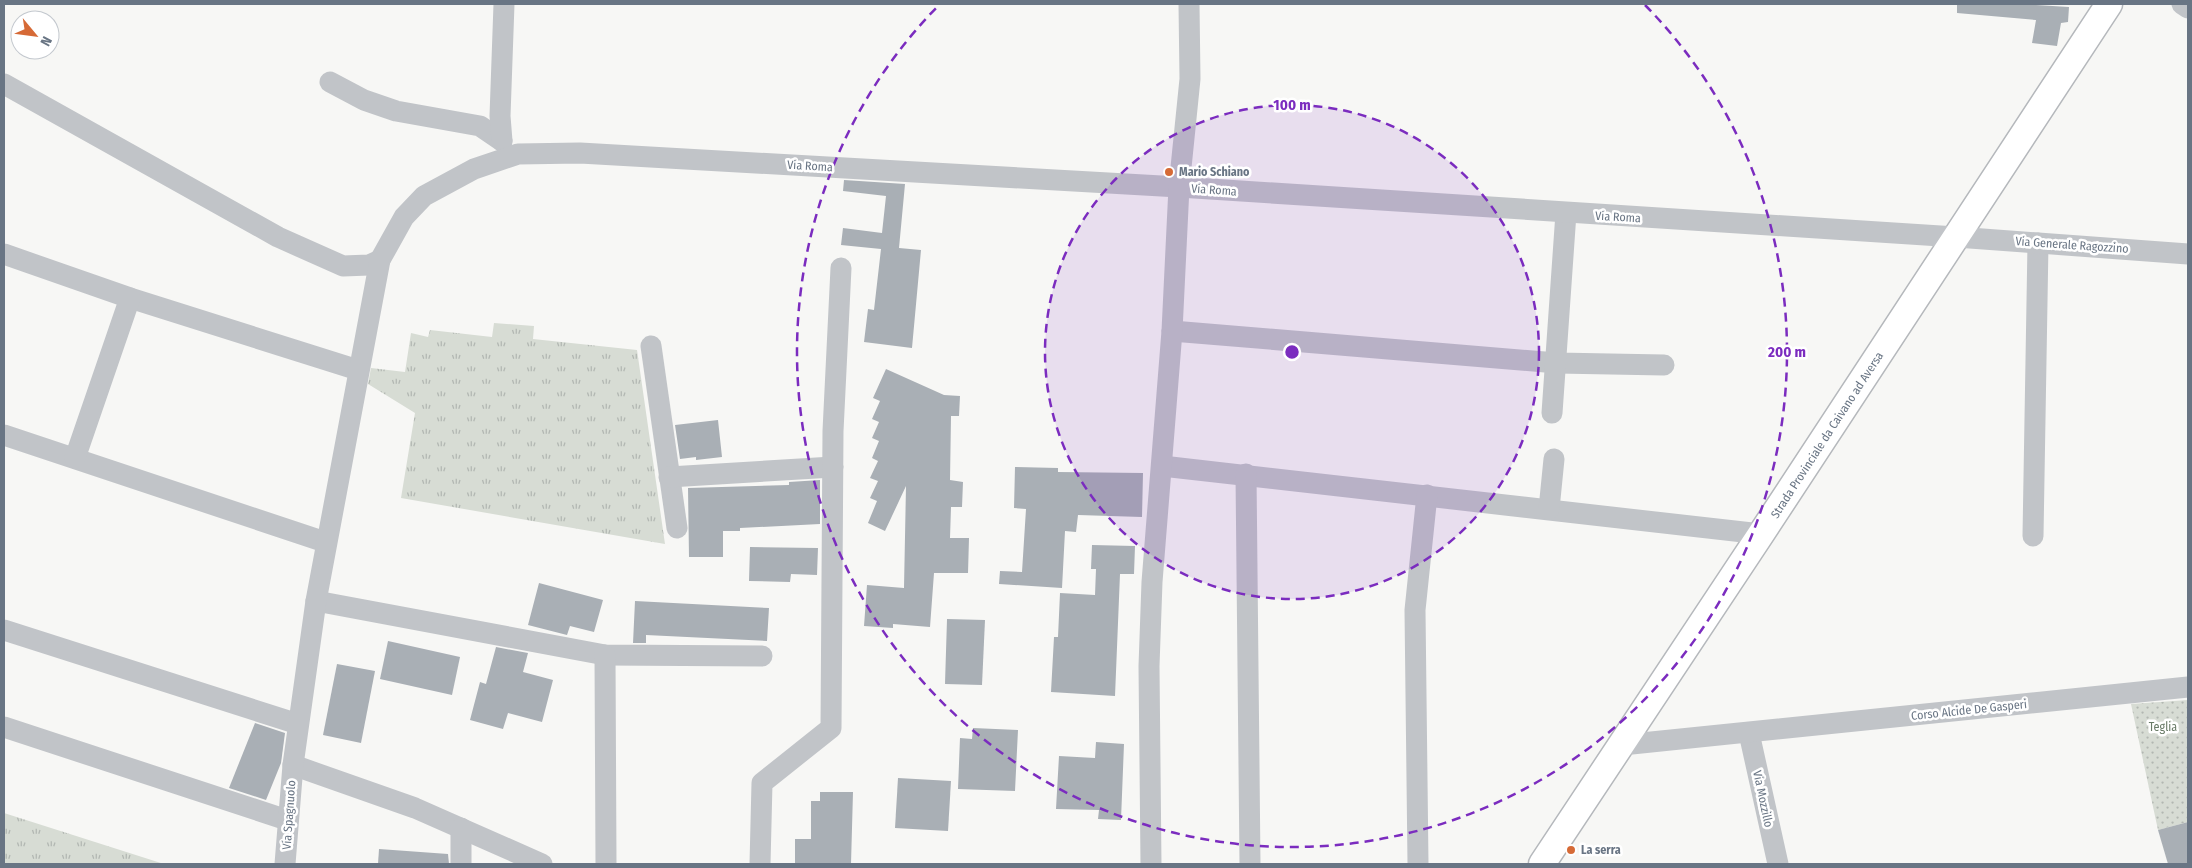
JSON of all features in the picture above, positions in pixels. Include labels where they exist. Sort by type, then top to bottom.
[{"type":"main road","name":"Strada Provinciale da Caivano ad Aversa","points":[[1542,864],[1761,534],[2108,4]]},
{"type":"street","points":[[504,4],[500,116],[504,149]]},
{"type":"street","points":[[1151,864],[1149,666],[1152,582],[1172,331],[1179,187],[1190,79],[1189,4]]},
{"type":"street","points":[[2182,4],[2188,8]]},
{"type":"street","points":[[330,82],[364,100],[396,111],[480,126],[504,149]]},
{"type":"street","points":[[4,84],[270,232],[314,253],[343,266],[369,265],[380,260]]},
{"type":"street","name":"Via Roma","points":[[358,370],[380,260],[404,216],[424,196],[474,170],[504,149],[518,154],[580,153],[1179,187],[1956,237]]},
{"type":"street","points":[[1552,413],[1566,213]]},
{"type":"street","name":"Via Generale Ragozzino","points":[[1956,237],[2188,254]]},
{"type":"street","points":[[2033,536],[2038,243]]},
{"type":"street","points":[[4,254],[130,298],[358,370]]},
{"type":"street","points":[[760,864],[762,783],[831,728],[833,467],[841,268]]},
{"type":"street","points":[[75,458],[130,298]]},
{"type":"street","points":[[1172,331],[1557,363],[1664,365]]},
{"type":"street","points":[[651,346],[677,528]]},
{"type":"street","name":"Via Spagnuolo","points":[[285,864],[287,820],[293,765],[316,601],[325,542],[358,370]]},
{"type":"street","points":[[4,435],[325,542]]},
{"type":"street","points":[[1549,509],[1554,460]]},
{"type":"street","points":[[1162,466],[1246,474],[1761,534]]},
{"type":"street","points":[[670,477],[833,467]]},
{"type":"street","points":[[1246,474],[1250,864]]},
{"type":"street","points":[[1418,864],[1415,610],[1427,495]]},
{"type":"street","points":[[316,601],[605,655],[762,656]]},
{"type":"street","points":[[4,630],[298,724]]},
{"type":"street","points":[[605,655],[606,864]]},
{"type":"street","name":"Corso Alcide De Gasperi","points":[[1622,745],[2188,687]]},
{"type":"street","points":[[4,727],[287,820]]},
{"type":"street","name":"Via Mozzillo","points":[[1749,733],[1778,864]]},
{"type":"street","points":[[293,765],[416,808],[542,864]]},
{"type":"street","points":[[461,828],[461,864]]},
{"type":"green space","points":[[494,323],[534,326],[533,339],[637,350],[665,544],[401,498],[415,413],[368,384],[371,368],[405,372],[411,333],[428,337],[430,330],[492,337]]},
{"type":"green space","name":"Teglia","points":[[2188,700],[2188,822],[2158,830],[2131,704]]},
{"type":"green space","points":[[4,813],[164,864],[4,864]]},
{"type":"building","points":[[1957,4],[2022,4],[2069,7],[2068,22],[2061,23],[2057,46],[2032,43],[2036,20],[1957,13]]},
{"type":"building","points":[[844,180],[905,184],[899,248],[921,250],[912,348],[864,342],[868,309],[874,310],[881,249],[841,245],[843,228],[882,233],[886,196],[843,191]]},
{"type":"building","points":[[886,369],[944,395],[960,396],[959,416],[951,416],[950,480],[963,482],[962,507],[951,507],[950,538],[969,538],[968,573],[934,573],[930,627],[893,624],[893,628],[864,626],[867,585],[904,588],[906,486],[885,531],[868,523],[877,501],[870,498],[878,481],[870,478],[878,461],[872,458],[879,441],[872,438],[879,422],[872,419],[880,401],[873,398]]},
{"type":"building","points":[[718,420],[722,457],[696,460],[696,457],[680,459],[675,425]]},
{"type":"building","points":[[1015,467],[1058,468],[1058,472],[1143,473],[1142,517],[1078,515],[1076,532],[1065,531],[1062,588],[999,584],[1000,571],[1022,572],[1026,509],[1014,508]]},
{"type":"building","points":[[820,480],[820,524],[740,528],[740,531],[723,531],[723,557],[689,557],[688,488],[789,485],[789,482]]},
{"type":"building","points":[[1092,545],[1135,546],[1134,574],[1120,574],[1115,696],[1051,692],[1054,637],[1058,637],[1060,593],[1095,595],[1096,569],[1091,569]]},
{"type":"building","points":[[750,547],[818,548],[817,575],[791,574],[790,582],[749,581]]},
{"type":"building","points":[[539,583],[603,600],[594,632],[570,626],[567,635],[528,625]]},
{"type":"building","points":[[635,601],[769,608],[767,641],[646,635],[646,643],[633,643]]},
{"type":"building","points":[[947,619],[985,620],[982,685],[945,684]]},
{"type":"building","points":[[388,641],[460,657],[452,695],[380,679]]},
{"type":"building","points":[[496,647],[528,653],[523,672],[553,680],[542,722],[508,713],[503,729],[470,720],[480,682],[486,684]]},
{"type":"building","points":[[337,664],[375,671],[361,743],[323,735]]},
{"type":"building","points":[[255,723],[285,733],[281,763],[266,800],[229,788]]},
{"type":"building","points":[[973,728],[1018,730],[1015,791],[958,789],[960,738],[972,739]]},
{"type":"building","points":[[1096,742],[1124,744],[1121,820],[1098,819],[1099,810],[1056,809],[1059,756],[1095,758]]},
{"type":"building","points":[[898,778],[951,781],[948,831],[895,828]]},
{"type":"building","points":[[820,792],[853,792],[851,864],[795,864],[795,839],[811,839],[811,801],[820,801]]},
{"type":"building","points":[[2188,822],[2188,864],[2168,864],[2158,830]]},
{"type":"building","points":[[379,849],[448,854],[449,864],[378,864]]},
{"type":"place","name":"Mario Schiano","points":[[1169,172]]},
{"type":"place","name":"La serra","points":[[1571,850]]}]
